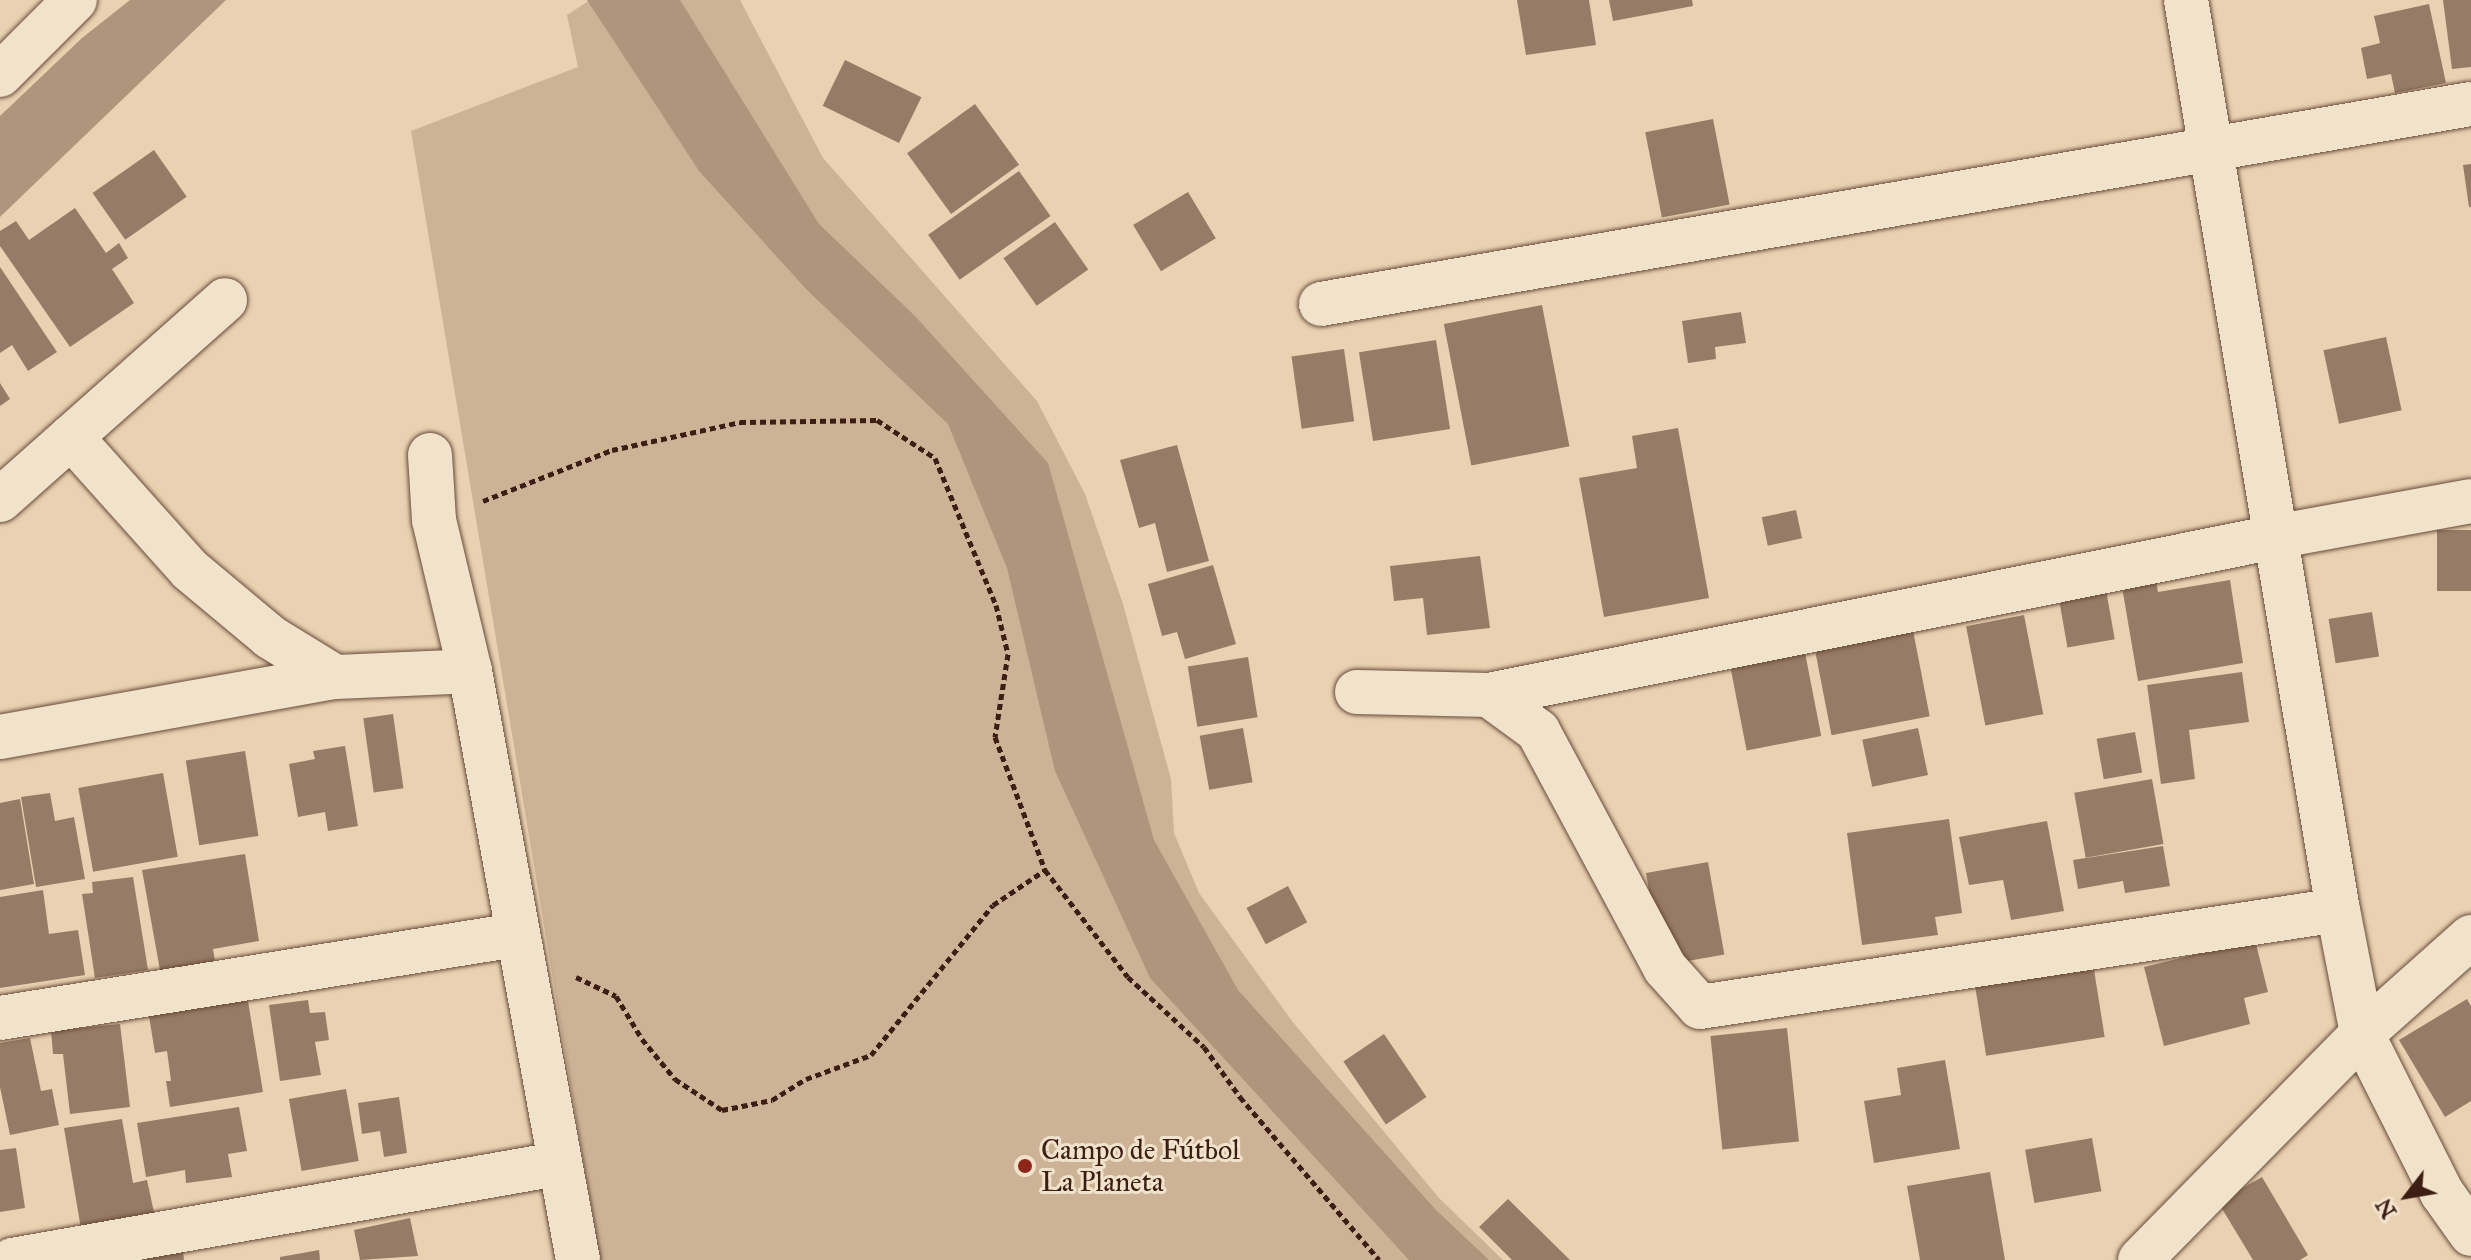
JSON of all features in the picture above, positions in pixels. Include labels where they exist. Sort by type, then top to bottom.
[{"type":"street","points":[[0,75],[75,0]]},
{"type":"street","points":[[2186,0],[2338,910],[2362,1034],[2442,1193],[2471,1234]]},
{"type":"street","points":[[1321,304],[2471,104]]},
{"type":"street","points":[[0,500],[225,300]]},
{"type":"street","points":[[71,437],[190,570],[270,637],[335,677]]},
{"type":"street","points":[[430,455],[434,520],[470,671],[557,1164],[578,1260]]},
{"type":"street","points":[[1357,692],[1489,695],[2275,537],[2471,501]]},
{"type":"street","points":[[0,737],[335,677],[470,671]]},
{"type":"street","points":[[1489,695],[1538,731],[1665,968],[1700,1007],[2338,910]]},
{"type":"street","points":[[0,1018],[516,935]]},
{"type":"street","points":[[2140,1260],[2362,1034],[2471,937]]},
{"type":"street","points":[[12,1260],[557,1164]]},
{"type":"street","points":[[2442,1193],[2451,1260]]},
{"type":"path","points":[[434,520],[612,450],[740,422],[877,420],[935,458],[996,605],[1008,654],[995,737],[1045,870],[1128,977],[1204,1047],[1240,1097],[1379,1260]]},
{"type":"path","points":[[572,975],[616,996],[642,1039],[675,1079],[722,1110],[772,1100],[806,1079],[871,1055],[993,905],[1045,870]]},
{"type":"shaded area","points":[[130,0],[226,0],[0,217],[0,116],[82,38]]},
{"type":"shaded area","points":[[587,0],[680,0],[819,224],[915,316],[1048,463],[1154,840],[1238,990],[1436,1210],[1489,1260],[1409,1260],[1150,978],[1055,771],[1007,568],[948,424],[807,290],[699,171]]},
{"type":"shaded area","points":[[590,0],[740,0],[823,158],[1037,401],[1085,494],[1123,604],[1171,779],[1174,833],[1199,893],[1292,1021],[1439,1198],[1503,1260],[600,1260],[411,131],[578,67],[567,15]]},
{"type":"building","points":[[1517,0],[1589,0],[1596,45],[1526,55]]},
{"type":"building","points":[[1609,0],[1692,0],[1693,6],[1613,21]]},
{"type":"building","points":[[2443,0],[2471,0],[2471,67],[2452,69]]},
{"type":"building","points":[[2429,4],[2446,83],[2395,93],[2391,74],[2367,79],[2361,48],[2380,43],[2374,16]]},
{"type":"building","points":[[845,60],[921,97],[899,143],[823,106]]},
{"type":"building","points":[[975,104],[1019,165],[951,214],[907,153]]},
{"type":"building","points":[[1713,119],[1730,204],[1662,218],[1645,132]]},
{"type":"building","points":[[154,150],[187,197],[125,240],[93,193]]},
{"type":"building","points":[[2471,164],[2471,207],[2469,207],[2463,165]]},
{"type":"building","points":[[1019,171],[1051,216],[960,280],[928,235]]},
{"type":"building","points":[[1188,192],[1216,238],[1161,271],[1133,225]]},
{"type":"building","points":[[75,208],[106,253],[119,243],[128,258],[112,269],[134,303],[70,347],[0,246],[0,231],[16,221],[29,240]]},
{"type":"building","points":[[1055,222],[1088,270],[1037,306],[1003,258]]},
{"type":"building","points":[[0,267],[57,352],[28,371],[12,345],[0,353]]},
{"type":"building","points":[[1542,305],[1569,446],[1471,465],[1444,324]]},
{"type":"building","points":[[1741,312],[1746,343],[1715,347],[1716,359],[1688,363],[1682,321]]},
{"type":"building","points":[[2386,337],[2402,410],[2339,424],[2323,350]]},
{"type":"building","points":[[1436,340],[1450,429],[1373,441],[1359,352]]},
{"type":"building","points":[[1344,349],[1354,421],[1302,429],[1292,356]]},
{"type":"building","points":[[0,383],[10,399],[0,406]]},
{"type":"building","points":[[1678,428],[1709,598],[1604,617],[1579,478],[1637,468],[1632,436]]},
{"type":"building","points":[[1177,445],[1209,561],[1167,572],[1155,523],[1139,528],[1120,460]]},
{"type":"building","points":[[1796,510],[1802,538],[1768,546],[1762,517]]},
{"type":"building","points":[[2437,530],[2471,530],[2471,591],[2437,591]]},
{"type":"building","points":[[1480,556],[1490,628],[1427,635],[1423,598],[1394,601],[1390,566]]},
{"type":"building","points":[[1213,565],[1236,644],[1185,659],[1177,632],[1162,636],[1148,584]]},
{"type":"building","points":[[2154,570],[2158,592],[2230,580],[2243,663],[2138,681],[2120,575]]},
{"type":"building","points":[[2105,584],[2115,639],[2067,647],[2058,592]]},
{"type":"building","points":[[2372,612],[2379,656],[2336,663],[2329,619]]},
{"type":"building","points":[[2024,615],[2043,714],[1985,725],[1966,626]]},
{"type":"building","points":[[1911,620],[1930,716],[1832,735],[1813,639]]},
{"type":"building","points":[[1801,632],[1821,736],[1747,751],[1726,647]]},
{"type":"building","points":[[1248,657],[1258,717],[1197,727],[1188,667]]},
{"type":"building","points":[[2242,672],[2249,722],[2189,730],[2195,779],[2161,784],[2147,685]]},
{"type":"building","points":[[393,714],[403,788],[374,792],[363,718]]},
{"type":"building","points":[[1243,728],[1253,782],[1209,790],[1200,736]]},
{"type":"building","points":[[1918,728],[1928,775],[1872,787],[1862,740]]},
{"type":"building","points":[[2135,732],[2142,772],[2104,779],[2097,739]]},
{"type":"building","points":[[345,746],[358,826],[328,831],[325,812],[298,817],[289,764],[315,759],[313,751]]},
{"type":"building","points":[[245,751],[258,836],[199,845],[186,760]]},
{"type":"building","points":[[163,773],[178,857],[93,872],[78,788]]},
{"type":"building","points":[[2152,779],[2163,844],[2086,858],[2074,793]]},
{"type":"building","points":[[50,793],[55,821],[74,817],[85,879],[36,887],[21,797]]},
{"type":"building","points":[[20,799],[34,884],[0,890],[0,803]]},
{"type":"building","points":[[1949,819],[1962,913],[1935,917],[1938,935],[1862,945],[1847,833]]},
{"type":"building","points":[[2047,821],[2064,911],[2011,920],[2003,880],[1969,885],[1959,837]]},
{"type":"building","points":[[2163,846],[2170,886],[2125,893],[2123,881],[2078,889],[2073,860]]},
{"type":"building","points":[[245,854],[259,941],[213,949],[216,967],[161,976],[142,870]]},
{"type":"building","points":[[1708,862],[1724,955],[1662,966],[1646,873]]},
{"type":"building","points":[[133,877],[148,970],[95,978],[82,894],[93,893],[92,882]]},
{"type":"building","points":[[1288,886],[1307,922],[1266,944],[1247,908]]},
{"type":"building","points":[[43,890],[49,934],[78,930],[85,975],[0,988],[0,897]]},
{"type":"building","points":[[2255,940],[2268,992],[2244,998],[2250,1024],[2164,1046],[2144,967]]},
{"type":"building","points":[[2092,957],[2105,1037],[1986,1056],[1973,976]]},
{"type":"building","points":[[247,995],[263,1092],[170,1107],[166,1081],[171,1081],[167,1051],[155,1053],[148,1010]]},
{"type":"building","points":[[2467,999],[2471,1006],[2471,1101],[2445,1117],[2399,1040]]},
{"type":"building","points":[[308,1000],[310,1013],[325,1012],[329,1040],[315,1042],[321,1075],[280,1081],[269,1005]]},
{"type":"building","points":[[120,1024],[130,1107],[70,1114],[63,1054],[53,1054],[51,1031]]},
{"type":"building","points":[[1787,1028],[1799,1141],[1722,1149],[1710,1036]]},
{"type":"building","points":[[1384,1034],[1426,1097],[1386,1124],[1343,1061]]},
{"type":"building","points":[[30,1038],[41,1091],[52,1089],[59,1125],[10,1135],[0,1087],[0,1043]]},
{"type":"building","points":[[1945,1060],[1960,1149],[1874,1163],[1864,1101],[1901,1095],[1897,1068]]},
{"type":"building","points":[[346,1089],[359,1161],[302,1171],[289,1099]]},
{"type":"building","points":[[399,1097],[407,1153],[384,1157],[380,1131],[362,1134],[358,1103]]},
{"type":"building","points":[[239,1107],[247,1151],[228,1154],[232,1177],[186,1183],[185,1170],[146,1177],[137,1123]]},
{"type":"building","points":[[122,1119],[133,1183],[147,1180],[155,1217],[81,1229],[64,1128]]},
{"type":"building","points":[[2092,1138],[2101,1191],[2034,1203],[2025,1150]]},
{"type":"building","points":[[16,1148],[25,1208],[0,1212],[0,1150]]},
{"type":"building","points":[[1990,1172],[2005,1260],[1920,1260],[1907,1186]]},
{"type":"building","points":[[2262,1177],[2308,1255],[2300,1260],[2253,1260],[2218,1202]]},
{"type":"building","points":[[1508,1199],[1570,1260],[1512,1260],[1479,1227]]},
{"type":"building","points":[[410,1218],[418,1256],[360,1260],[354,1230]]},
{"type":"building","points":[[319,1250],[320,1260],[280,1260],[280,1257]]},
{"type":"building","points":[[183,1251],[184,1260],[142,1259]]},
{"type":"place","name":"Campo de Fútbol La Planeta","points":[[1025,1166]]}]
